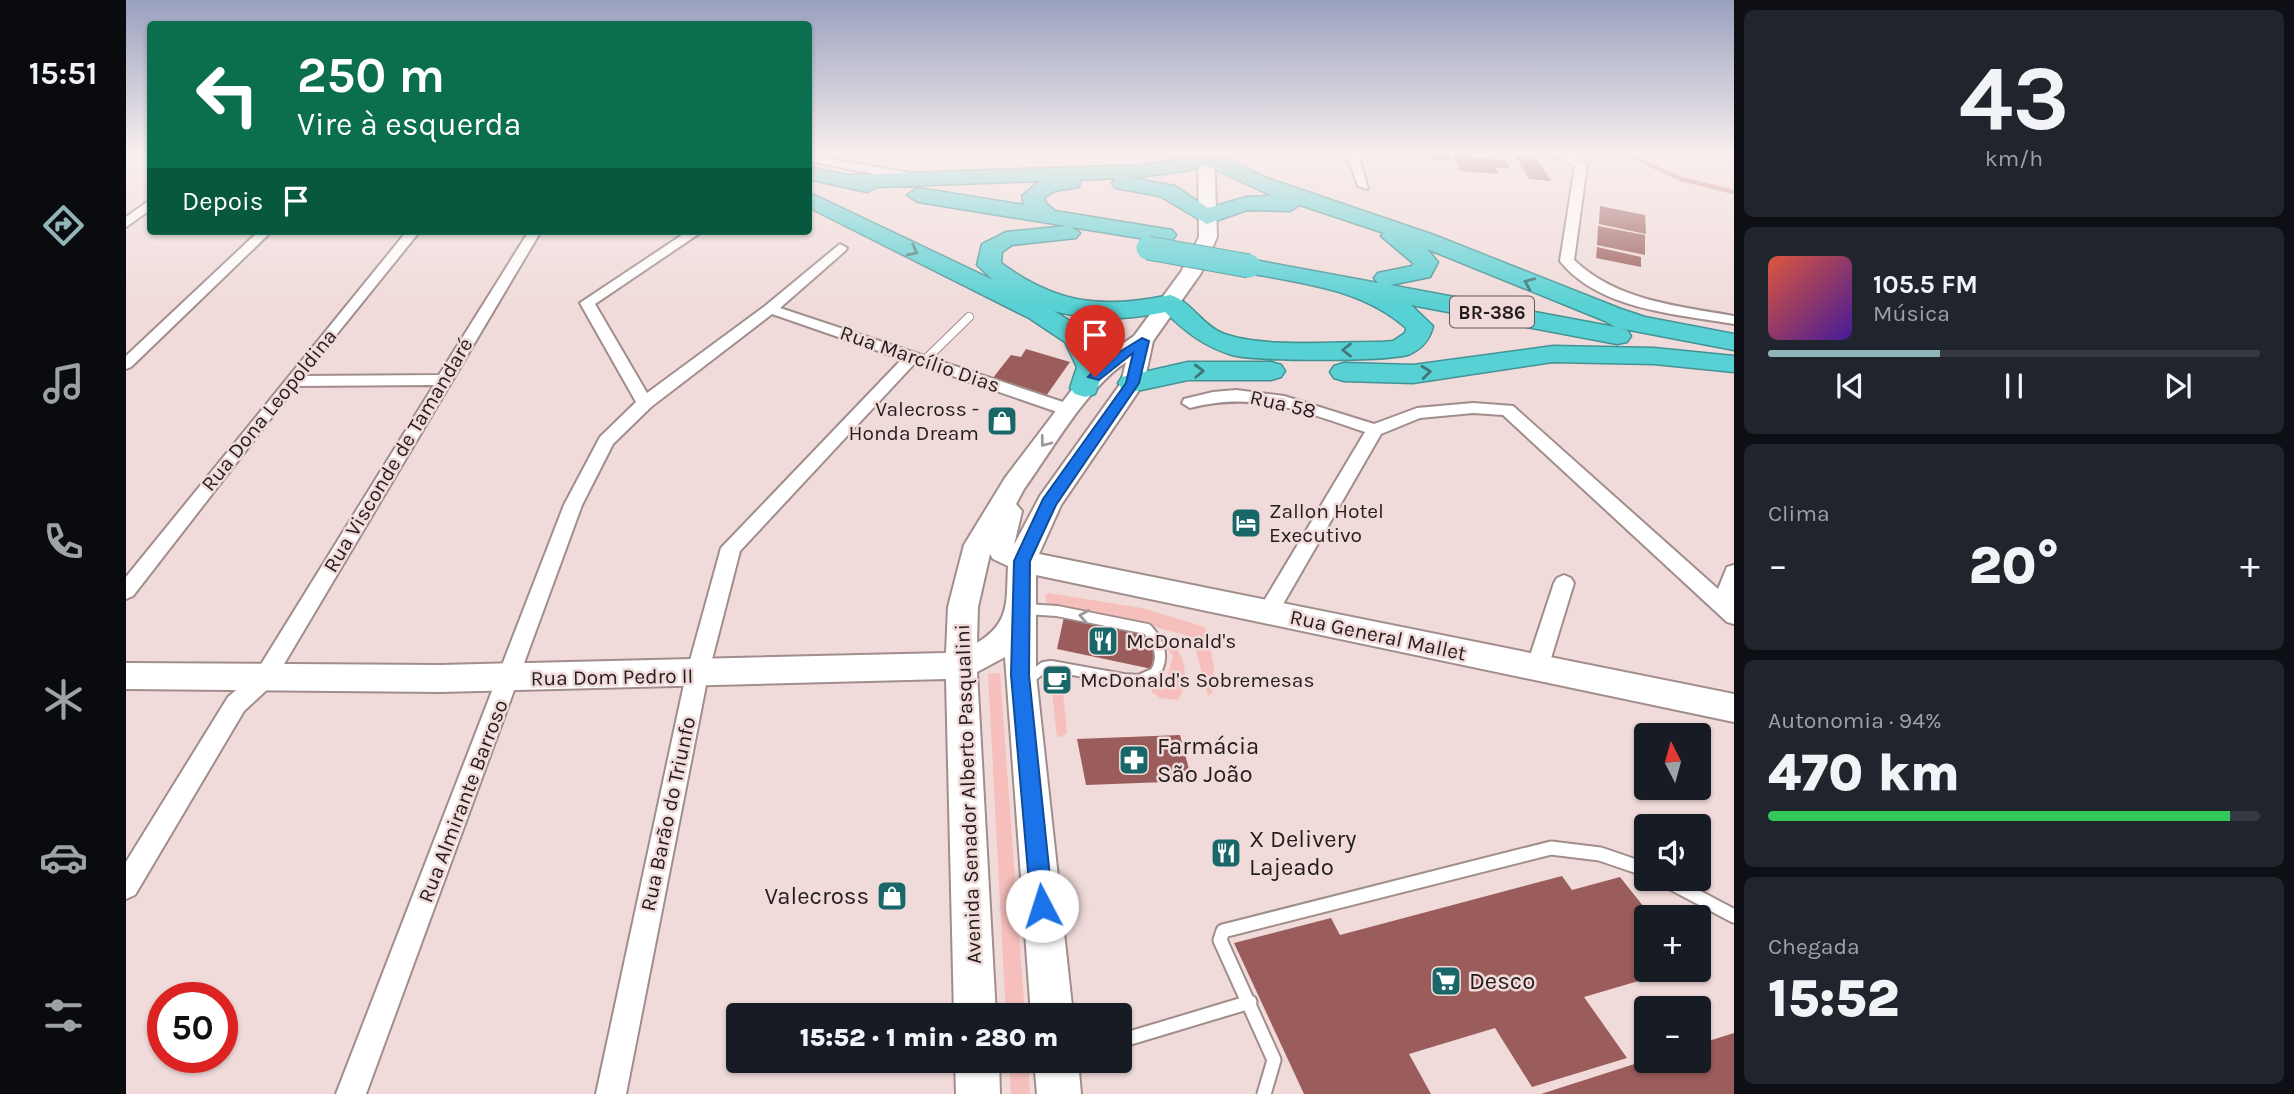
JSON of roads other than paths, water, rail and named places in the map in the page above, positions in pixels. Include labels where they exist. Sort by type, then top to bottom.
[{"type":"highway","points":[[820,204],[1038,312],[1077,338],[1091,367],[1084,388]]},
{"type":"highway","name":"BR-386","points":[[922,204],[1252,259],[1387,278],[1734,342]]},
{"type":"highway","name":"BR-386","points":[[953,204],[1060,226]]},
{"type":"highway","points":[[1035,204],[1060,226]]},
{"type":"highway","points":[[1189,204],[1207,217],[1238,204]]},
{"type":"highway","points":[[1282,204],[1386,233],[1404,241],[1426,262],[1421,272],[1387,278]]},
{"type":"highway","points":[[1319,204],[1426,240],[1587,307],[1639,324]]},
{"type":"highway","points":[[1060,226],[1006,239],[990,249],[989,265],[998,273],[1056,305],[1074,310],[1129,312],[1170,303],[1208,337],[1241,349],[1382,350],[1400,348],[1416,337],[1420,326],[1402,310],[1350,285]]},
{"type":"highway","name":"BR-386","points":[[1252,259],[1350,285],[1734,362]]},
{"type":"highway","points":[[1132,383],[1188,371],[1413,374],[1553,354],[1654,356],[1734,362]]},
{"type":"main road","name":"Avenida Senador Alberto Pasqualini","points":[[975,1003],[961,665],[963,607],[978,545],[1014,484],[1084,388],[1105,366],[1142,341],[1191,273],[1208,237],[1207,204]]},
{"type":"main road","name":"Avenida Senador Alberto Pasqualini","points":[[1051,1003],[1022,687],[1022,561],[1049,503],[1132,383],[1142,341]]},
{"type":"main road","points":[[1069,410],[1083,420],[1084,451]]},
{"type":"main road","points":[[1014,484],[999,543],[1003,552],[1022,561]]},
{"type":"main road","name":"Rua General Mallet","points":[[1022,561],[1734,708]]},
{"type":"main road","points":[[961,665],[999,647],[1013,633],[1021,611]]},
{"type":"main road","name":"Rua Dom Pedro II","points":[[126,676],[263,680],[509,680],[961,665]]},
{"type":"main road","points":[[977,1073],[978,1094]]},
{"type":"main road","points":[[1057,1073],[1059,1094]]},
{"type":"street","points":[[1575,204],[1567,261],[1578,275],[1633,298],[1734,320]]},
{"type":"street","points":[[126,223],[147,206]]},
{"type":"street","points":[[126,364],[262,235]]},
{"type":"street","name":"Rua Dona Leopoldina","points":[[126,591],[290,381],[411,235]]},
{"type":"street","name":"Rua Visconde de Tamandaré","points":[[126,886],[236,704],[263,680],[442,380],[533,235]]},
{"type":"street","points":[[645,403],[587,303],[691,235]]},
{"type":"street","name":"Rua Almirante Barroso","points":[[351,1094],[573,505],[607,442],[645,403],[770,309],[840,248]]},
{"type":"street","name":"Rua Marcílio Dias","points":[[770,309],[1069,410]]},
{"type":"street","name":"Rua Barão do Triunfo","points":[[611,1094],[696,675],[732,548],[919,358]]},
{"type":"street","points":[[290,381],[442,380]]},
{"type":"street","name":"Rua 58","points":[[1190,402],[1227,394],[1254,396],[1375,430]]},
{"type":"street","points":[[1268,612],[1375,430],[1417,413],[1460,408],[1507,410],[1728,610]]},
{"type":"street","points":[[1728,610],[1734,572]]},
{"type":"street","points":[[1537,668],[1564,583]]},
{"type":"lane","points":[[919,358],[969,317]]},
{"type":"lane","points":[[1021,611],[1057,611],[1147,629],[1153,634],[1160,654],[1155,673],[1139,680],[1051,666],[1032,674],[1022,687]]},
{"type":"lane","points":[[1264,1094],[1274,1060],[1220,940],[1223,931],[1551,848],[1592,850],[1634,864]]},
{"type":"lane","points":[[1687,891],[1734,916]]},
{"type":"lane","points":[[1132,1037],[1250,1002]]},
{"type":"place","name":"Valecross - Honda Dream","points":[[1002,421]]},
{"type":"place","name":"Zallon Hotel Executivo","points":[[1246,523]]},
{"type":"place","name":"McDonald's","points":[[1103,641]]},
{"type":"place","name":"McDonald's Sobremesas","points":[[1057,680]]},
{"type":"place","name":"Farmácia São João","points":[[1134,760]]},
{"type":"place","name":"X Delivery Lajeado","points":[[1226,853]]},
{"type":"place","name":"Valecross","points":[[892,896]]},
{"type":"place","name":"Desco","points":[[1446,981]]}]
